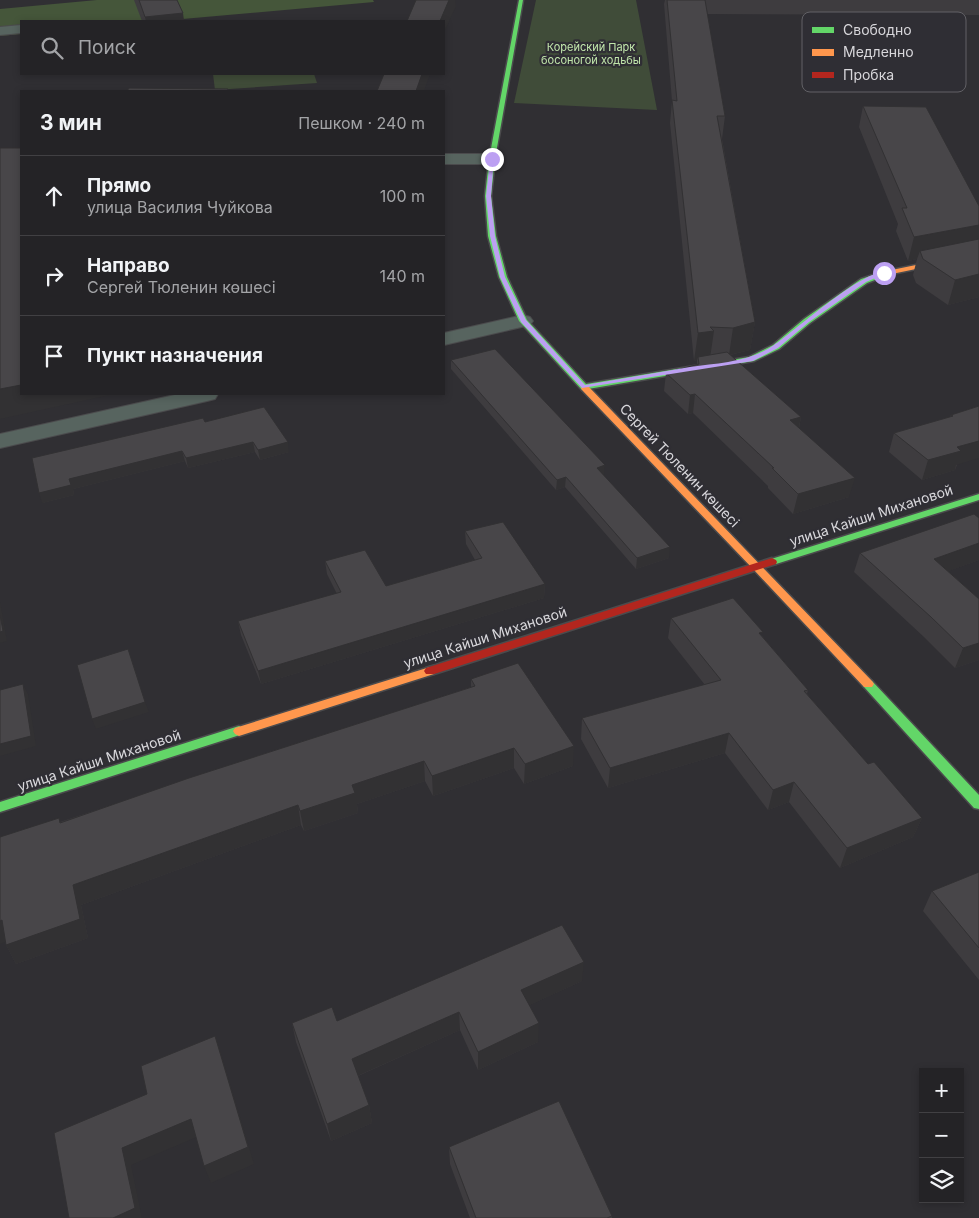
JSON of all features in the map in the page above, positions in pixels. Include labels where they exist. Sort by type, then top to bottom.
[{"type":"main road","name":"Сергей Тюленин көшесі","points":[[521,0],[492,159],[488,196],[492,236],[503,277],[523,321],[758,567],[979,804]]},
{"type":"main road","points":[[584,387],[751,359],[776,347],[807,321],[864,281],[884,273],[979,254]]},
{"type":"main road","name":"улица Кайши Михановой","points":[[0,807],[979,497]]},
{"type":"street","points":[[0,31],[20,29]]},
{"type":"street","points":[[445,159],[492,159]]},
{"type":"street","points":[[445,339],[523,321]]},
{"type":"street","points":[[0,441],[203,395]]},
{"type":"green space","points":[[97,0],[373,0],[374,2],[171,20],[20,20],[20,34],[0,36],[0,9]]},
{"type":"green space","name":"Корейский Парк босоногой ходьбы","points":[[536,0],[636,0],[657,110],[514,103]]},
{"type":"green space","points":[[213,75],[314,75],[317,83],[215,90]]},
{"type":"building","points":[[139,0],[177,0],[183,13],[145,17]]},
{"type":"building","points":[[416,0],[449,0],[440,20],[407,20]]},
{"type":"building","points":[[667,0],[705,0],[725,116],[717,116],[755,322],[733,328],[710,327],[714,331],[698,333],[672,100],[677,101]]},
{"type":"building","points":[[384,75],[422,75],[416,90],[377,90]]},
{"type":"building","points":[[129,88],[228,89],[228,90],[128,90]]},
{"type":"building","points":[[863,106],[926,107],[979,206],[979,225],[914,237],[902,208],[907,208]]},
{"type":"building","points":[[0,148],[20,148],[20,385],[0,389]]},
{"type":"building","points":[[979,239],[979,274],[955,280],[923,259],[920,251]]},
{"type":"building","points":[[495,349],[605,465],[597,468],[670,547],[637,558],[566,477],[557,480],[451,360]]},
{"type":"building","points":[[727,352],[801,417],[790,420],[855,478],[798,494],[772,468],[774,468],[695,394],[690,395],[666,373],[699,364],[698,357]]},
{"type":"building","points":[[979,406],[979,441],[957,447],[961,451],[928,460],[894,433],[953,416],[951,415]]},
{"type":"building","points":[[264,407],[288,442],[258,450],[253,442],[186,458],[182,451],[69,479],[71,485],[39,493],[32,458],[203,418],[205,422]]},
{"type":"building","points":[[974,514],[979,518],[979,543],[934,559],[979,599],[979,643],[963,648],[860,553]]},
{"type":"building","points":[[503,522],[545,584],[258,671],[238,621],[341,592],[325,561],[365,550],[386,586],[482,558],[465,531]]},
{"type":"building","points":[[733,598],[763,632],[759,633],[808,690],[804,691],[868,764],[874,762],[922,818],[847,848],[794,782],[773,790],[729,733],[610,768],[582,718],[721,680],[671,618]]},
{"type":"building","points":[[0,615],[3,631],[0,632]]},
{"type":"building","points":[[128,649],[145,702],[92,719],[77,665]]},
{"type":"building","points":[[518,663],[574,746],[525,764],[514,748],[432,776],[424,761],[352,785],[355,793],[300,811],[298,805],[73,885],[80,919],[6,945],[2,920],[0,921],[0,837],[59,818],[60,823],[189,778],[475,686],[471,679]]},
{"type":"building","points":[[23,684],[31,736],[0,744],[0,690]]},
{"type":"building","points":[[979,872],[979,948],[932,891]]},
{"type":"building","points":[[562,925],[584,962],[521,990],[539,1023],[478,1052],[459,1012],[352,1059],[369,1105],[327,1124],[292,1023],[332,1007],[337,1021]]},
{"type":"building","points":[[215,1036],[248,1147],[204,1166],[191,1119],[122,1148],[135,1208],[113,1218],[69,1218],[54,1133],[147,1094],[141,1066]]},
{"type":"building","points":[[559,1101],[612,1216],[607,1218],[476,1218],[449,1147]]},
{"type":"traffic: fast","points":[[521,0],[492,159],[488,196],[492,236],[503,277],[523,321],[585,388]]},
{"type":"traffic: fast","points":[[584,387],[751,359],[776,347],[807,321],[864,281],[882,274]]},
{"type":"traffic: fast","points":[[772,562],[979,497]]},
{"type":"traffic: fast","points":[[868,684],[979,804]]},
{"type":"traffic: fast","points":[[0,807],[239,731]]},
{"type":"traffic: slow","points":[[882,274],[979,254]]},
{"type":"traffic: slow","points":[[585,388],[868,684]]},
{"type":"traffic: slow","points":[[239,731],[430,671]]},
{"type":"traffic: jam","points":[[430,671],[772,562]]},
{"type":"route","points":[[492,159],[488,196],[492,236],[503,277],[523,321],[584,387],[751,359],[776,347],[807,321],[864,281],[884,273]]}]
